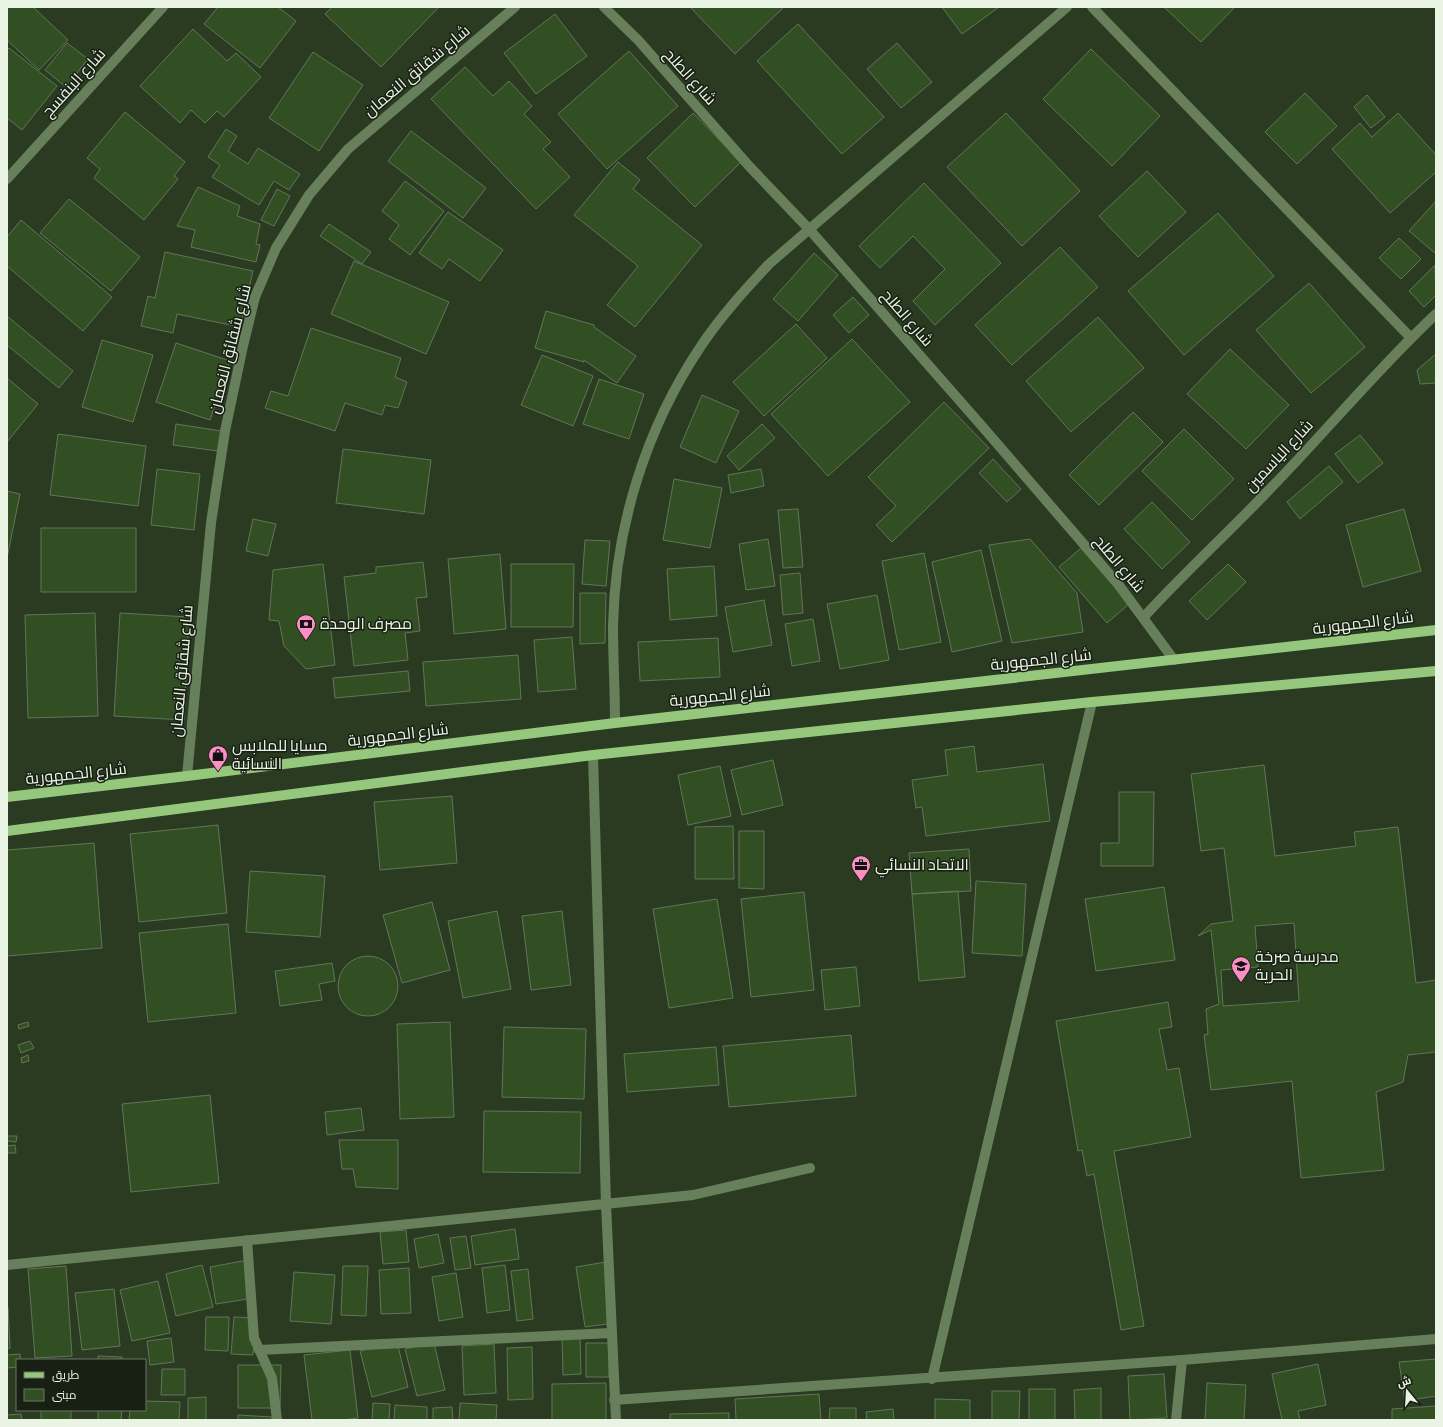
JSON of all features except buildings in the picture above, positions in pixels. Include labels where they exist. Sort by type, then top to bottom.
[{"type":"main road","name":"شارع الجمهورية","points":[[7,797],[616,723],[1436,630]]},
{"type":"main road","points":[[7,831],[593,755],[1092,702],[1436,671]]},
{"type":"street","name":"شارع البنفسج","points":[[7,179],[163,7]]},
{"type":"street","name":"شارع شقائق النعمان","points":[[187,776],[211,523],[225,431],[255,298],[276,248],[309,195],[348,149],[515,7]]},
{"type":"street","name":"شارع الطلح","points":[[604,7],[638,40],[749,166],[809,229],[981,425],[1118,584],[1174,660]]},
{"type":"street","points":[[616,723],[613,625],[617,577],[624,531],[637,481],[649,444],[682,376],[706,339],[734,302],[769,264],[1067,7]]},
{"type":"street","points":[[1092,7],[1411,338]]},
{"type":"street","name":"شارع الياسمين","points":[[1143,618],[1175,583],[1268,492],[1360,390],[1436,314]]},
{"type":"street","points":[[932,1378],[1092,702]]},
{"type":"street","points":[[593,755],[606,1204],[616,1420]]},
{"type":"street","points":[[7,1264],[693,1195],[810,1168]]},
{"type":"street","points":[[247,1240],[254,1338],[272,1378],[276,1420]]},
{"type":"street","points":[[259,1350],[611,1333]]},
{"type":"street","points":[[614,1400],[1182,1360],[1436,1339]]},
{"type":"street","points":[[1176,1420],[1182,1360]]},
{"type":"place","name":"مصرف الوحدة","points":[[306,641]]},
{"type":"place","name":"مسايا للملابس النسائية","points":[[218,772]]},
{"type":"place","name":"الاتحاد النسائي","points":[[861,882]]},
{"type":"place","name":"مدرسة صرخة الحرية","points":[[1241,983]]}]
